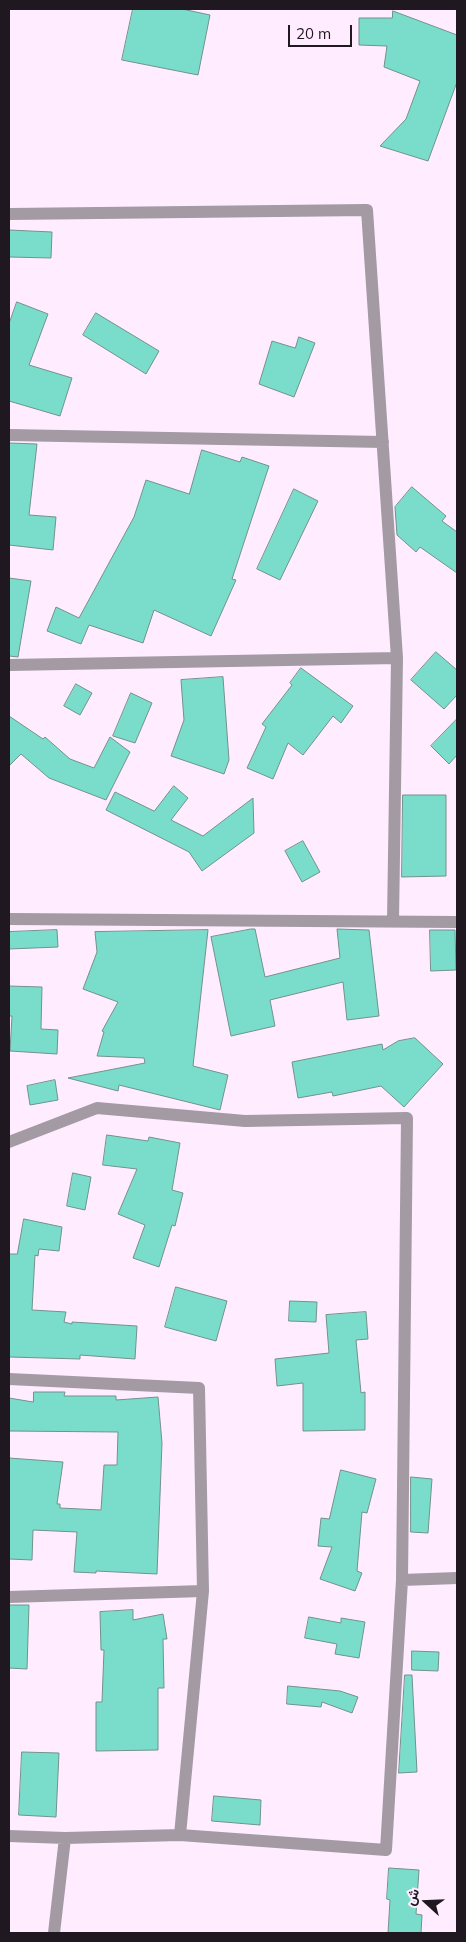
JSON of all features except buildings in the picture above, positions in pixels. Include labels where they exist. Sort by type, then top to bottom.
[{"type":"street","points":[[9,214],[367,210],[397,658],[393,921]]},
{"type":"street","points":[[9,435],[383,442]]},
{"type":"street","points":[[9,665],[397,658]]},
{"type":"street","points":[[9,919],[457,922]]},
{"type":"street","points":[[9,1142],[97,1108],[245,1121],[407,1118],[402,1580],[386,1850],[180,1835],[65,1838],[9,1836]]},
{"type":"street","points":[[9,1378],[199,1388],[203,1592],[180,1835]]},
{"type":"street","points":[[402,1580],[457,1578]]},
{"type":"street","points":[[9,1597],[203,1592]]},
{"type":"street","points":[[54,1933],[65,1838]]}]
